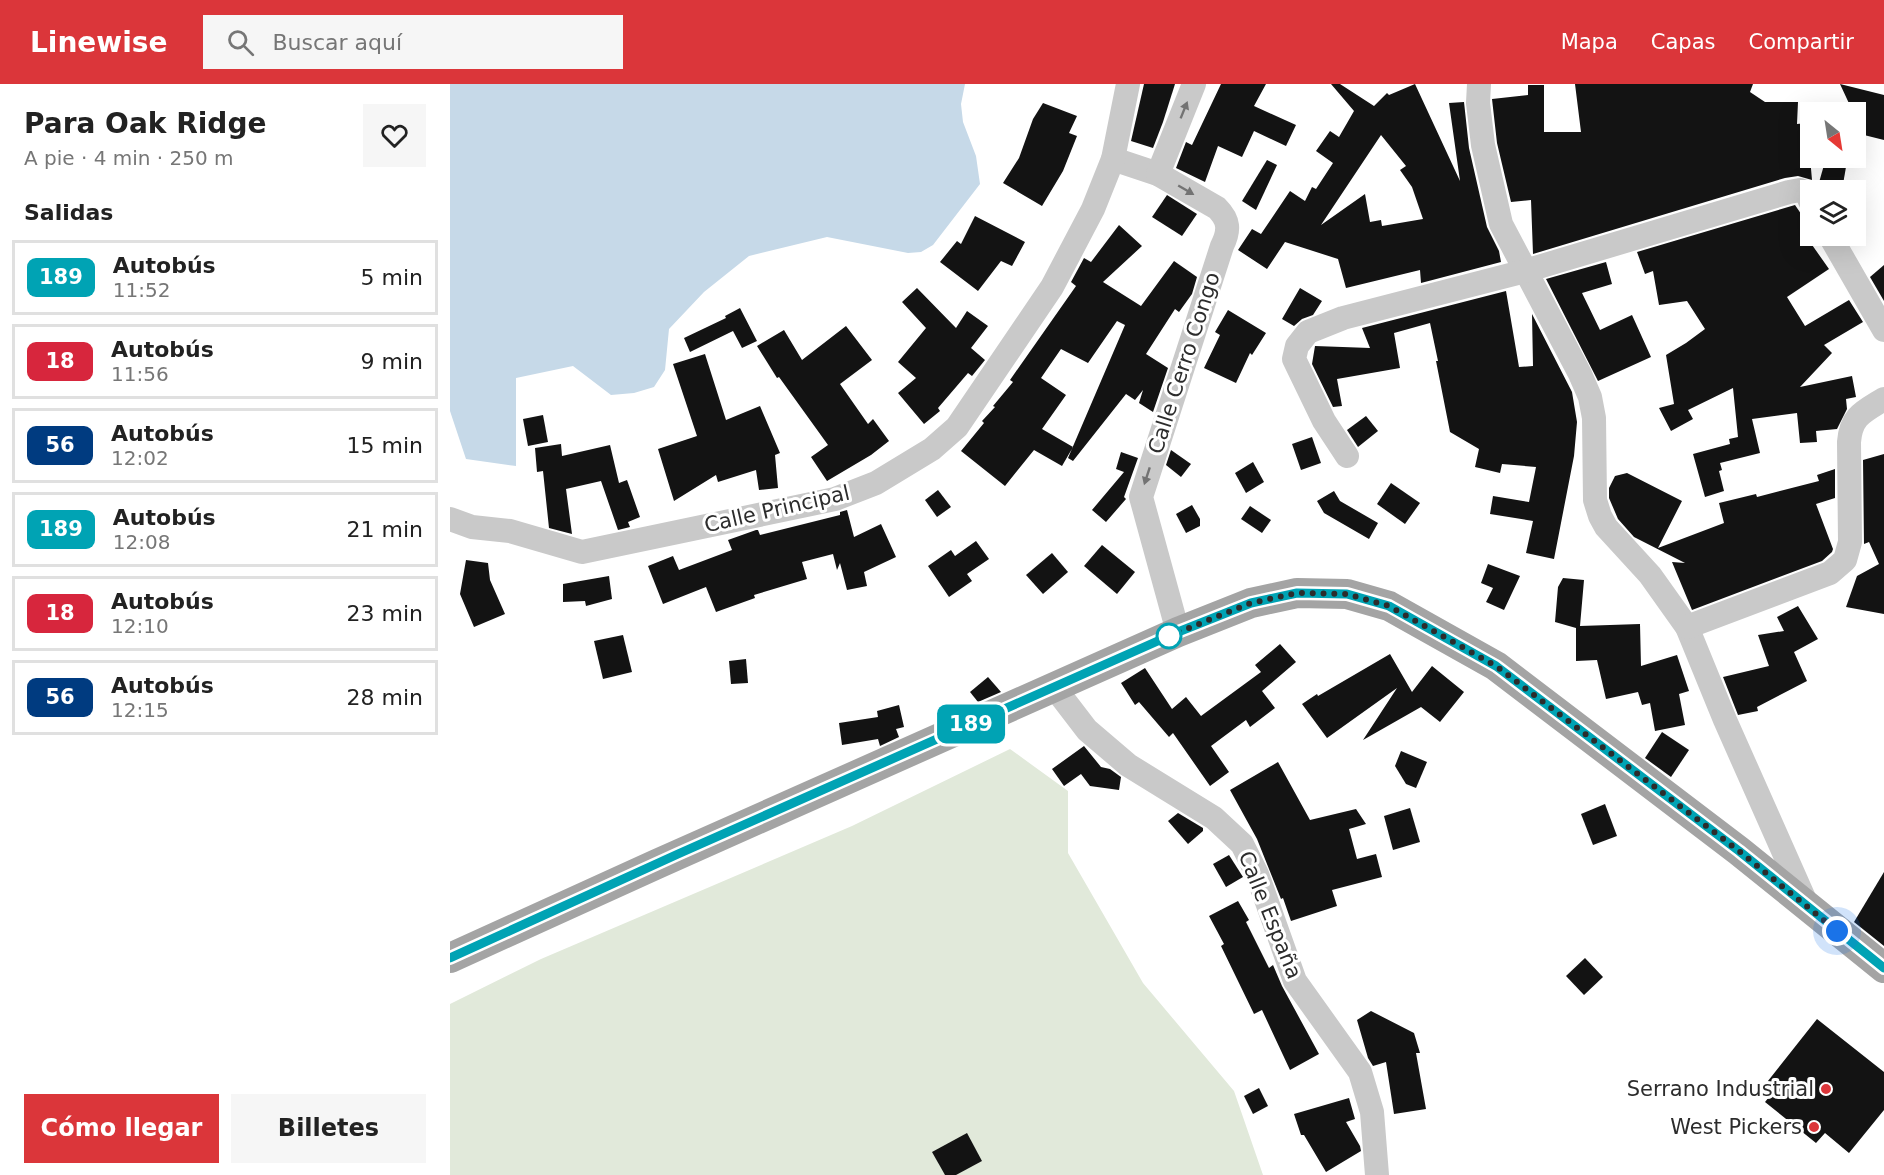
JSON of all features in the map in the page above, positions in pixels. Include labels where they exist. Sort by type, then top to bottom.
[{"type":"main road","points":[[450,958],[1178,632],[1251,603],[1297,593],[1347,594],[1389,606],[1496,666],[1739,851],[1884,968]]},
{"type":"street","name":"Calle Principal","points":[[450,519],[472,527],[510,531],[582,552],[835,499],[876,483],[932,448],[957,427],[1052,287],[1093,209],[1113,159],[1128,84]]},
{"type":"street","points":[[1158,174],[1194,84]]},
{"type":"street","points":[[1479,84],[1478,103],[1483,145],[1501,224],[1590,397],[1594,418],[1595,500],[1600,516],[1606,527],[1650,575],[1686,627],[1808,908]]},
{"type":"street","name":"Calle Cerro Congo","points":[[1113,159],[1158,174],[1216,208],[1224,215],[1228,224],[1228,235],[1222,246],[1141,497],[1178,632]]},
{"type":"street","points":[[1347,456],[1324,421],[1294,359],[1297,346],[1308,332],[1343,318],[1526,271],[1800,190]]},
{"type":"street","points":[[1836,246],[1884,330]]},
{"type":"street","points":[[1686,627],[1830,573],[1845,560],[1851,542],[1850,428],[1859,414],[1884,399]]},
{"type":"street","name":"Calle España","points":[[1054,687],[1087,730],[1128,765],[1214,818],[1242,844],[1257,874],[1295,981],[1360,1072],[1372,1112],[1377,1175]]},
{"type":"green space","points":[[1010,749],[1068,791],[1068,853],[1143,983],[1234,1091],[1263,1175],[450,1175],[450,1004],[541,959],[852,826]]},
{"type":"water","points":[[450,84],[965,84],[961,104],[963,122],[976,156],[980,184],[933,245],[921,252],[908,253],[827,237],[749,256],[704,292],[669,329],[665,370],[654,387],[634,393],[611,395],[573,366],[516,378],[516,466],[466,459],[450,411]]},
{"type":"building","points":[[1144,84],[1175,84],[1153,148],[1131,141]]},
{"type":"building","points":[[1221,84],[1266,84],[1254,106],[1296,125],[1286,146],[1254,131],[1242,157],[1218,146],[1205,182],[1176,168],[1186,142],[1192,145]]},
{"type":"building","points":[[1331,84],[1340,84],[1374,106],[1387,93],[1389,95],[1415,84],[1460,181],[1449,103],[1464,102],[1469,148],[1487,227],[1499,251],[1501,262],[1421,283],[1420,270],[1346,288],[1338,259],[1285,242],[1267,269],[1238,250],[1252,229],[1261,234],[1290,191],[1305,201],[1312,187],[1316,189],[1333,163],[1316,151],[1330,131],[1339,137],[1354,111]],"holes":[[[1381,135],[1406,166],[1400,170],[1412,187],[1423,219],[1382,226],[1381,220],[1370,222],[1365,194],[1321,225]]]},
{"type":"building","points":[[1575,84],[1753,84],[1750,92],[1765,102],[1798,102],[1800,168],[1811,168],[1812,180],[1798,176],[1785,178],[1533,254],[1531,200],[1511,202],[1497,143],[1492,99],[1528,95],[1528,85],[1544,85],[1544,132],[1581,132]]},
{"type":"building","points":[[1840,84],[1884,95],[1884,140],[1866,136],[1866,102],[1848,102]]},
{"type":"building","points":[[1043,103],[1077,116],[1069,133],[1077,136],[1063,171],[1042,206],[1003,183],[1019,158],[1033,119]]},
{"type":"building","points":[[1267,160],[1277,165],[1256,210],[1242,201]]},
{"type":"building","points":[[1823,168],[1846,168],[1844,180],[1820,180]]},
{"type":"building","points":[[1167,195],[1197,214],[1182,236],[1152,217]]},
{"type":"building","points":[[1795,205],[1800,212],[1800,246],[1813,246],[1829,269],[1787,297],[1805,326],[1849,300],[1863,322],[1824,345],[1832,353],[1800,387],[1852,376],[1856,397],[1846,399],[1847,409],[1837,429],[1816,431],[1817,442],[1800,443],[1797,413],[1752,419],[1760,453],[1720,463],[1722,470],[1719,471],[1724,491],[1705,497],[1693,454],[1730,444],[1729,439],[1738,437],[1733,388],[1688,410],[1693,419],[1671,431],[1659,408],[1674,404],[1666,355],[1705,329],[1687,301],[1659,305],[1653,271],[1645,274],[1637,252]]},
{"type":"building","points":[[975,216],[1025,242],[1012,266],[1001,261],[978,291],[940,262],[957,241],[961,244]]},
{"type":"building","points":[[1119,225],[1142,246],[1103,282],[1141,306],[1174,261],[1197,277],[1192,294],[1179,312],[1175,309],[1146,354],[1168,368],[1153,412],[1139,403],[1143,390],[1135,400],[1126,394],[1073,461],[1068,458],[1072,449],[1062,466],[1034,450],[1005,486],[961,451],[1013,382],[1010,380],[1076,286],[1071,282],[1084,258],[1091,262]],"holes":[[[1117,321],[1125,325],[1073,447],[1042,429],[1066,395],[1041,378],[1061,349],[1088,363]]]},
{"type":"building","points":[[1606,262],[1612,284],[1582,293],[1600,330],[1632,315],[1651,357],[1598,381],[1546,279]]},
{"type":"building","points":[[1884,265],[1884,301],[1870,277]]},
{"type":"building","points":[[917,288],[956,328],[967,311],[988,326],[971,348],[985,360],[972,376],[968,373],[938,408],[940,411],[924,424],[898,393],[916,378],[898,362],[926,328],[902,302]]},
{"type":"building","points":[[1300,288],[1322,301],[1313,315],[1302,319],[1294,326],[1282,319]]},
{"type":"building","points":[[1506,291],[1519,367],[1533,366],[1532,314],[1572,392],[1577,422],[1574,456],[1554,559],[1526,553],[1533,521],[1490,514],[1493,496],[1529,502],[1536,467],[1502,464],[1500,473],[1475,467],[1479,449],[1450,432],[1430,323],[1394,333],[1400,368],[1337,379],[1342,406],[1333,407],[1312,364],[1315,346],[1370,348],[1362,328]]},
{"type":"building","points":[[740,308],[757,341],[742,348],[733,331],[690,352],[684,338],[726,318],[725,316]]},
{"type":"building","points":[[1228,310],[1266,333],[1252,355],[1250,353],[1236,383],[1204,368],[1220,335],[1215,332]]},
{"type":"building","points":[[846,326],[872,360],[840,384],[868,424],[873,419],[889,441],[871,455],[827,481],[811,457],[828,445],[779,377],[777,378],[757,346],[784,330],[802,360]]},
{"type":"building","points":[[705,354],[726,420],[760,406],[780,453],[775,455],[778,488],[759,490],[756,470],[718,482],[716,475],[674,501],[658,449],[697,436],[673,364]]},
{"type":"building","points":[[543,415],[548,442],[528,446],[523,419]]},
{"type":"building","points":[[1366,416],[1378,431],[1358,447],[1347,430]]},
{"type":"building","points":[[1312,437],[1321,463],[1301,470],[1292,444]]},
{"type":"building","points":[[561,444],[562,456],[610,445],[619,483],[627,480],[640,517],[628,522],[630,527],[618,530],[601,481],[566,489],[572,534],[549,528],[543,471],[537,472],[535,448]]},
{"type":"building","points":[[1171,450],[1191,464],[1181,477],[1166,465]]},
{"type":"building","points":[[1121,452],[1138,458],[1124,497],[1126,499],[1106,522],[1092,510],[1124,472],[1116,469]]},
{"type":"building","points":[[1884,454],[1884,614],[1846,607],[1857,576],[1879,564],[1869,542],[1864,544],[1863,460]]},
{"type":"building","points":[[1253,462],[1264,482],[1246,493],[1235,473]]},
{"type":"building","points":[[1835,469],[1835,498],[1816,504],[1833,549],[1832,552],[1822,561],[1692,610],[1672,562],[1685,563],[1634,537],[1618,519],[1609,498],[1609,488],[1615,476],[1627,473],[1682,501],[1658,548],[1724,523],[1719,503],[1756,494],[1757,497],[1819,481],[1817,475]]},
{"type":"building","points":[[1391,483],[1420,503],[1405,524],[1377,504]]},
{"type":"building","points":[[938,490],[951,507],[937,517],[925,500]]},
{"type":"building","points":[[1334,491],[1340,501],[1378,523],[1369,539],[1324,513],[1317,501]]},
{"type":"building","points":[[1192,505],[1200,519],[1200,526],[1186,533],[1176,514]]},
{"type":"building","points":[[1250,506],[1271,520],[1262,533],[1241,519]]},
{"type":"building","points":[[847,510],[854,537],[881,524],[896,557],[864,572],[867,586],[847,590],[840,563],[837,570],[833,554],[802,562],[807,579],[754,595],[755,598],[716,612],[706,587],[663,604],[648,566],[673,556],[679,570],[732,550],[728,540],[756,530],[760,535],[840,515],[840,512]]},
{"type":"building","points":[[976,541],[989,559],[967,574],[972,581],[949,597],[928,566],[951,550],[955,556]]},
{"type":"building","points":[[1102,545],[1135,572],[1117,594],[1084,566]]},
{"type":"building","points":[[1052,553],[1068,572],[1043,594],[1026,575]]},
{"type":"building","points":[[466,560],[488,563],[490,580],[505,614],[474,627],[460,594]]},
{"type":"building","points":[[1488,564],[1520,576],[1504,610],[1486,602],[1493,588],[1481,583]]},
{"type":"building","points":[[609,576],[612,599],[586,606],[585,601],[563,602],[563,584]]},
{"type":"building","points":[[1563,578],[1584,580],[1580,626],[1640,624],[1641,666],[1677,655],[1689,691],[1679,694],[1685,725],[1655,731],[1650,703],[1642,705],[1638,692],[1606,699],[1597,660],[1576,661],[1576,628],[1555,622],[1558,587]]},
{"type":"building","points":[[1798,606],[1818,639],[1794,652],[1807,681],[1757,707],[1758,711],[1738,715],[1723,677],[1769,666],[1758,635],[1784,631],[1777,617]]},
{"type":"building","points":[[623,635],[632,672],[603,679],[594,641]]},
{"type":"building","points":[[1280,644],[1296,662],[1262,691],[1275,708],[1250,727],[1246,720],[1211,746],[1229,772],[1210,786],[1173,733],[1169,737],[1139,702],[1135,705],[1121,683],[1145,668],[1172,709],[1186,697],[1201,716],[1261,672],[1255,665]]},
{"type":"building","points":[[1390,654],[1412,692],[1432,666],[1464,692],[1440,722],[1421,707],[1363,740],[1397,688],[1327,738],[1302,704]]},
{"type":"building","points":[[746,659],[748,683],[731,684],[729,661]]},
{"type":"building","points":[[988,677],[1001,692],[978,702],[970,692]]},
{"type":"building","points":[[899,705],[904,727],[896,729],[899,737],[880,746],[878,739],[842,745],[839,723],[878,717],[877,711]]},
{"type":"building","points":[[1662,732],[1689,750],[1671,777],[1645,758]]},
{"type":"building","points":[[1084,746],[1101,767],[1110,769],[1121,777],[1119,790],[1090,786],[1081,774],[1064,786],[1052,769]]},
{"type":"building","points":[[1401,751],[1427,762],[1416,788],[1406,784],[1395,766]]},
{"type":"building","points":[[1278,762],[1310,820],[1356,809],[1366,824],[1349,829],[1357,859],[1376,854],[1382,877],[1332,890],[1337,906],[1291,921],[1257,839],[1230,790]]},
{"type":"building","points":[[1605,804],[1617,836],[1593,845],[1581,814]]},
{"type":"building","points":[[1410,808],[1420,842],[1393,850],[1384,816]]},
{"type":"building","points":[[1178,813],[1203,828],[1203,831],[1188,844],[1168,821]]},
{"type":"building","points":[[1229,855],[1243,877],[1226,887],[1213,864]]},
{"type":"building","points":[[1884,872],[1884,946],[1854,922]]},
{"type":"building","points":[[1238,901],[1249,920],[1246,922],[1269,968],[1273,965],[1319,1054],[1290,1070],[1262,1010],[1254,1014],[1221,946],[1224,944],[1209,916]]},
{"type":"building","points":[[1585,958],[1603,977],[1584,995],[1566,976]]},
{"type":"building","points":[[1371,1011],[1414,1033],[1420,1053],[1416,1053],[1426,1109],[1394,1114],[1386,1062],[1373,1066],[1368,1058],[1357,1020]]},
{"type":"building","name":"Serrano Industrial","points":[[1817,1019],[1884,1072],[1884,1110],[1849,1153],[1825,1133],[1816,1143],[1765,1102],[1773,1092],[1764,1086]]},
{"type":"building","points":[[1259,1088],[1268,1106],[1253,1114],[1244,1096]]},
{"type":"building","points":[[1349,1098],[1355,1119],[1346,1122],[1361,1151],[1326,1172],[1304,1135],[1301,1135],[1294,1114]]},
{"type":"building","points":[[967,1133],[982,1161],[956,1175],[945,1175],[932,1152]]},
{"type":"bus line","name":"189","points":[[450,958],[1178,632],[1251,603],[1297,593],[1347,594],[1389,606],[1496,666],[1739,851],[1884,968]]},
{"type":"place","name":"Serrano Industrial","points":[[1826,1089]]},
{"type":"place","name":"West Pickers","points":[[1814,1127]]},
{"type":"route","points":[[1169,636],[1251,603],[1297,593],[1347,594],[1389,606],[1496,666],[1739,851],[1837,931]]}]
